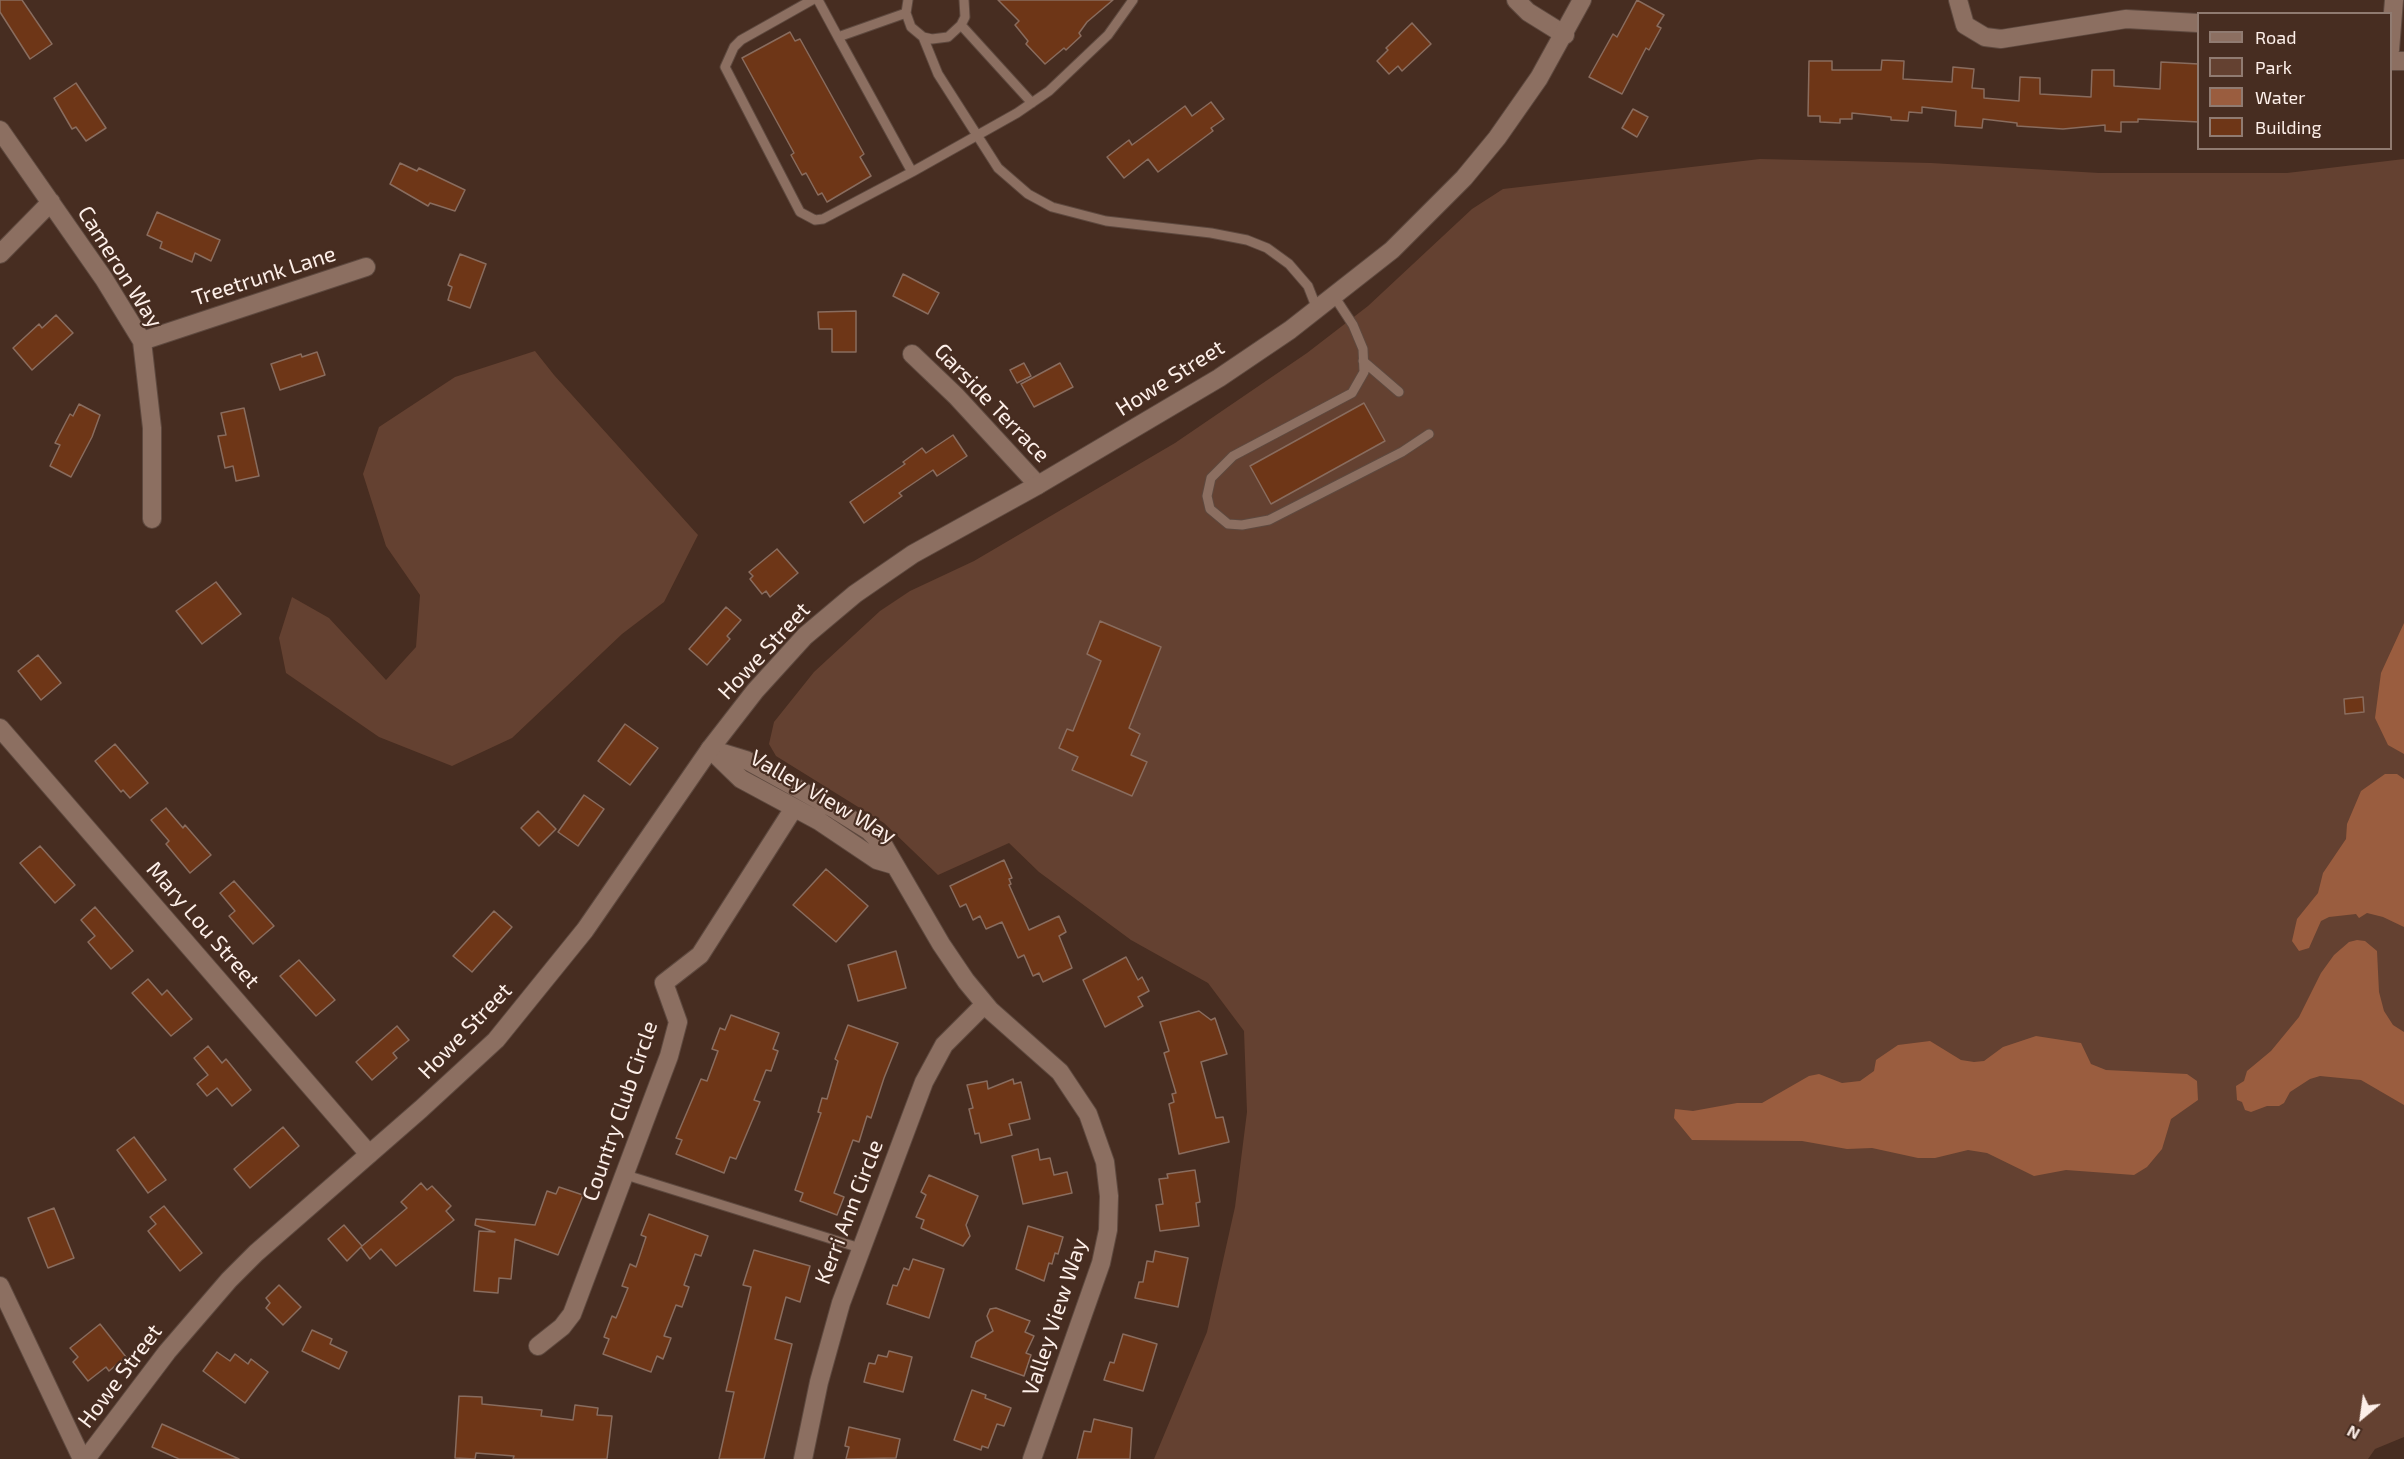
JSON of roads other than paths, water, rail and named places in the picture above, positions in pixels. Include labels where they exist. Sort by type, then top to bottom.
[{"type":"street","points":[[1516,0],[1537,19],[1565,35]]},
{"type":"street","name":"Howe Street","points":[[84,1459],[167,1352],[229,1280],[256,1253],[496,1040],[585,930],[710,749],[780,662],[832,613],[913,554],[1038,485],[1219,378],[1317,309],[1392,250],[1464,178],[1519,108],[1565,35],[1582,0]]},
{"type":"street","points":[[1958,0],[1965,25],[1985,37],[2001,39],[2126,20],[2197,23]]},
{"type":"street","points":[[2392,33],[2394,0]]},
{"type":"street","name":"Cameron Way","points":[[0,130],[123,307],[141,341],[152,428],[152,519]]},
{"type":"street","points":[[0,254],[51,202]]},
{"type":"street","name":"Treetrunk Lane","points":[[141,341],[366,267]]},
{"type":"street","name":"Garside Terrace","points":[[912,354],[956,396],[1038,485]]},
{"type":"street","name":"Mary Lou Street","points":[[0,728],[369,1154]]},
{"type":"street","name":"Valley View Way","points":[[710,749],[746,760],[790,799],[867,830],[884,846],[941,944],[985,1004],[1060,1072],[1080,1099],[1101,1146],[1110,1196],[1108,1230],[1101,1263],[1032,1459]]},
{"type":"street","name":"Country Club Circle","points":[[538,1346],[562,1327],[572,1314],[669,1056],[678,1022],[664,983],[700,955],[790,799]]},
{"type":"street","name":"Kerri Ann Circle","points":[[803,1459],[819,1382],[841,1303],[932,1067],[949,1039],[985,1004]]},
{"type":"street","points":[[0,1286],[84,1459]]},
{"type":"lane","points":[[812,0],[741,40],[734,47],[725,67],[800,212],[815,220],[823,219],[912,172],[1032,103],[1076,67],[1108,35],[1133,0]]},
{"type":"lane","points":[[818,0],[912,172]]},
{"type":"lane","points":[[908,0],[906,13],[911,27],[923,37],[938,74],[998,168],[1028,194],[1052,207],[1106,221],[1238,238],[1267,248],[1301,277],[1317,309]]},
{"type":"lane","points":[[923,37],[940,39],[955,32],[965,17],[964,0]]},
{"type":"lane","points":[[838,37],[906,13]]},
{"type":"lane","points":[[961,25],[1032,103]]},
{"type":"lane","points":[[1334,296],[1353,325],[1363,349],[1364,372],[1352,393],[1233,456],[1211,478],[1207,496],[1210,509],[1228,524],[1242,525],[1269,520],[1402,452],[1429,434]]},
{"type":"lane","points":[[1363,361],[1399,392]]},
{"type":"lane","points":[[626,1175],[861,1248]]},
{"type":"water","points":[[2404,623],[2404,754],[2388,745],[2375,718],[2381,673]]},
{"type":"water","points":[[2385,774],[2397,774],[2404,779],[2404,927],[2383,917],[2367,913],[2359,918],[2356,914],[2329,917],[2321,921],[2309,948],[2299,951],[2292,941],[2297,919],[2318,893],[2323,873],[2346,839],[2347,824],[2361,791]]},
{"type":"water","points":[[2365,941],[2377,951],[2379,992],[2384,1011],[2393,1025],[2404,1032],[2404,1105],[2361,1080],[2320,1076],[2310,1079],[2290,1092],[2284,1103],[2279,1106],[2267,1106],[2251,1112],[2245,1110],[2242,1102],[2237,1100],[2236,1086],[2244,1081],[2247,1071],[2271,1051],[2299,1017],[2321,973],[2334,955],[2349,942]]},
{"type":"water","points":[[2036,1036],[2081,1043],[2091,1064],[2106,1070],[2187,1074],[2197,1081],[2198,1100],[2171,1119],[2162,1149],[2147,1167],[2134,1175],[2066,1170],[2034,1176],[1987,1153],[1968,1150],[1935,1158],[1918,1158],[1872,1148],[1847,1149],[1802,1141],[1692,1140],[1674,1118],[1675,1109],[1693,1111],[1737,1103],[1762,1103],[1809,1076],[1819,1074],[1842,1083],[1860,1081],[1874,1071],[1876,1060],[1898,1045],[1930,1041],[1961,1060],[1974,1062],[1984,1061],[2003,1047]]}]
